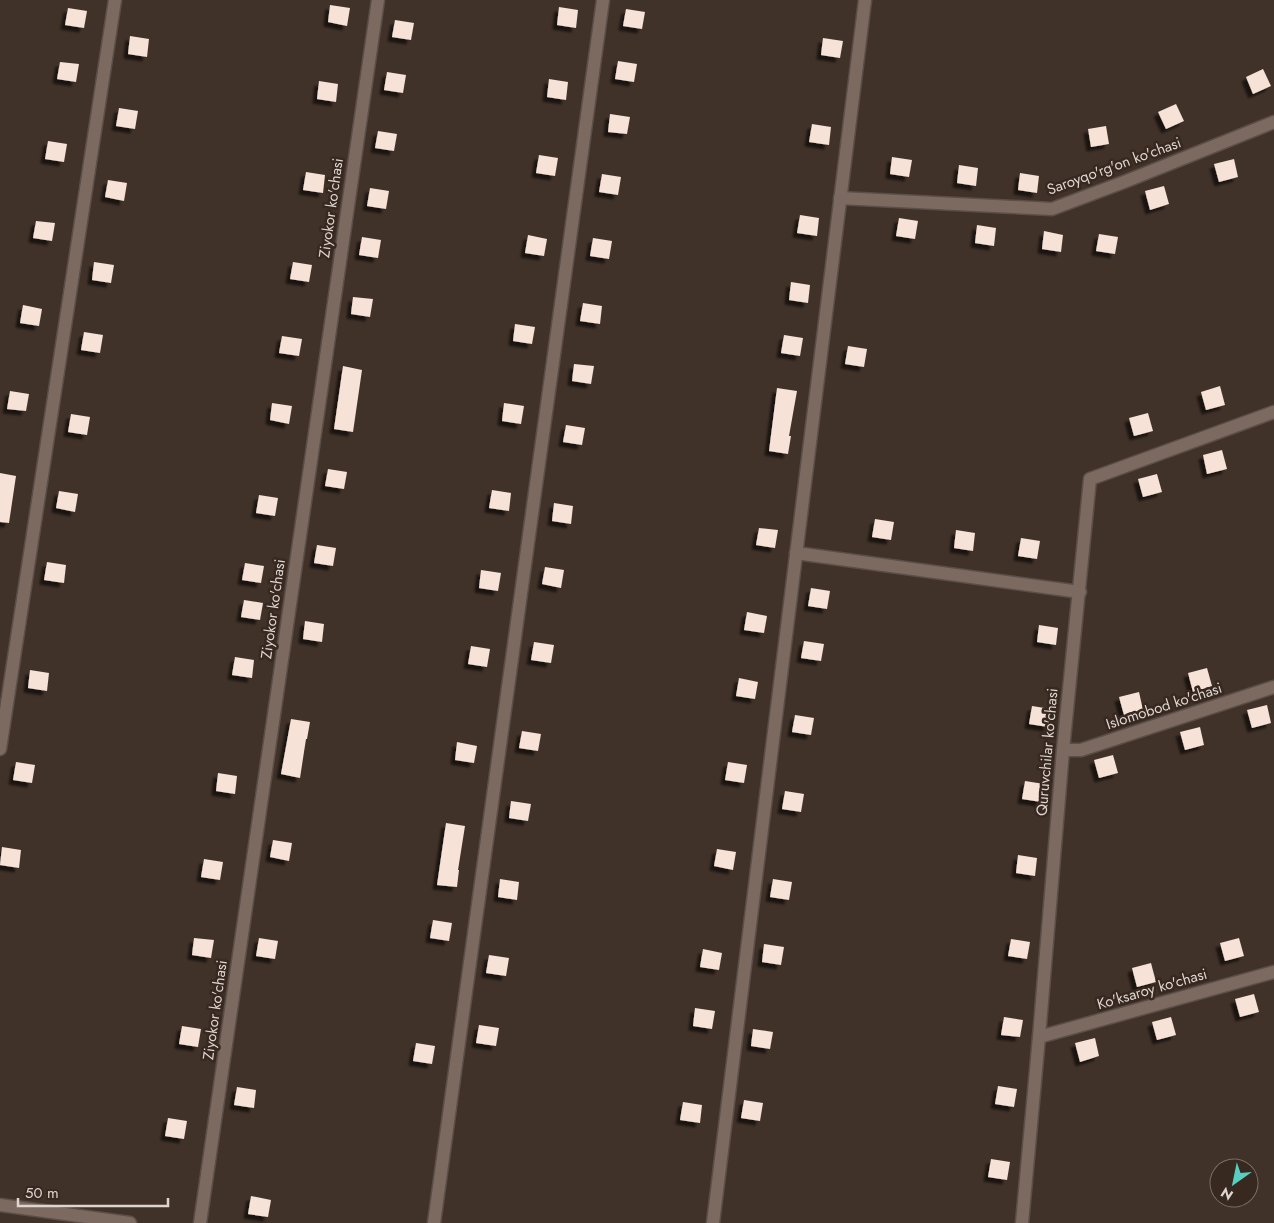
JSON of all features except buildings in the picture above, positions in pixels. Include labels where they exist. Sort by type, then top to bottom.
[{"type":"street","points":[[0,749],[115,0]]},
{"type":"street","name":"Ziyokor ko'chasi","points":[[200,1223],[378,0]]},
{"type":"street","points":[[434,1223],[603,0]]},
{"type":"street","points":[[713,1223],[865,0]]},
{"type":"street","name":"Saroyqo'rg'on ko'chasi","points":[[840,198],[1052,209],[1274,122]]},
{"type":"street","name":"Quruvchilar ko'chasi","points":[[1022,1223],[1063,750],[1090,479],[1274,412]]},
{"type":"street","points":[[796,553],[1080,592]]},
{"type":"street","name":"Islomobod ko'chasi","points":[[1063,750],[1081,750],[1274,687]]},
{"type":"street","name":"Ko'ksaroy ko'chasi","points":[[1039,1037],[1274,972]]},
{"type":"street","points":[[0,1205],[130,1223]]}]
